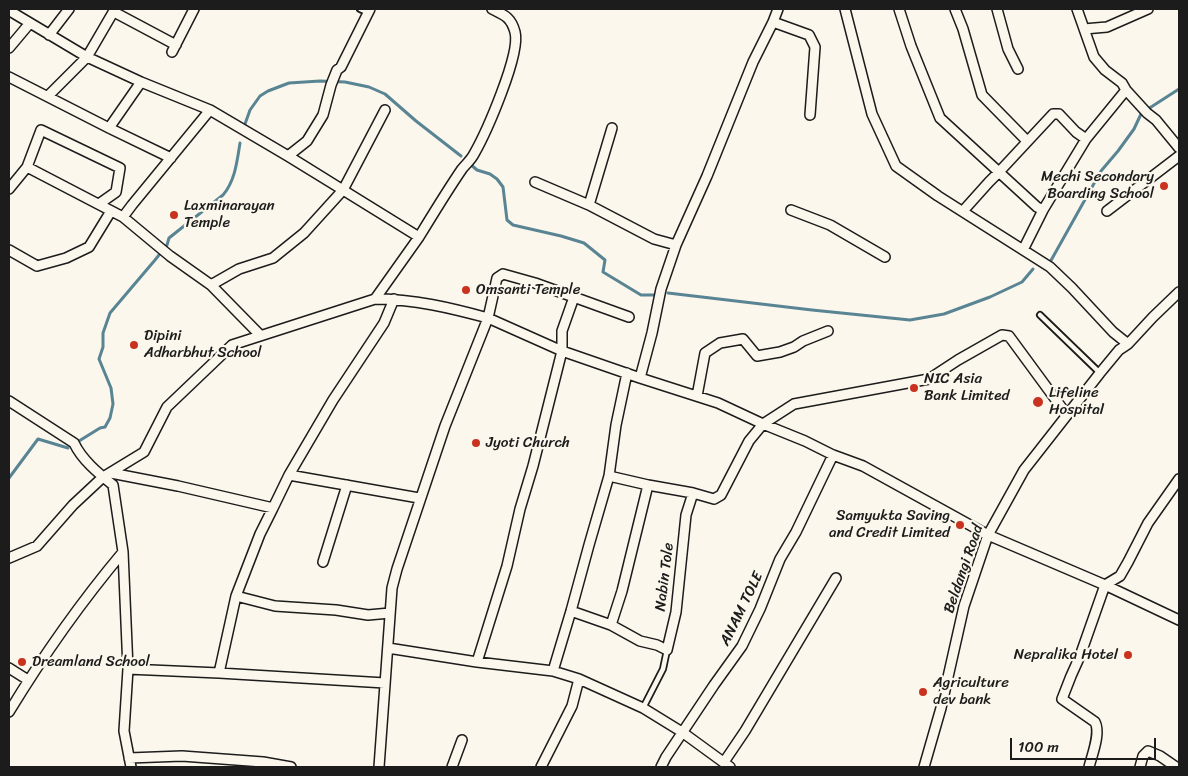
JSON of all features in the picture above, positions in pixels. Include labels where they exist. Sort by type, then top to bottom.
[{"type":"street","points":[[12,9],[10,11],[87,57],[141,82],[210,110],[419,237]]},
{"type":"street","points":[[49,35],[70,9]]},
{"type":"street","points":[[375,299],[419,237],[463,168],[474,156],[498,101],[511,64],[516,32],[508,17],[492,9]]},
{"type":"street","points":[[640,378],[662,289],[676,245],[707,176],[753,62],[778,9]]},
{"type":"street","points":[[845,9],[872,114],[896,166],[938,196],[1050,267],[1113,332],[1128,344]]},
{"type":"street","points":[[899,9],[911,46],[940,118],[1037,206],[1044,210]]},
{"type":"street","points":[[955,9],[963,29],[982,95],[1027,141]]},
{"type":"street","points":[[997,9],[1008,48],[1018,69]]},
{"type":"street","points":[[1078,9],[1094,56],[1105,70],[1122,83],[1126,90],[1156,120],[1179,148]]},
{"type":"street","points":[[1084,30],[1107,27],[1145,9]]},
{"type":"street","points":[[48,96],[87,57],[115,10],[174,48],[192,10]]},
{"type":"street","points":[[288,156],[307,141],[323,115],[337,70],[341,67],[366,10]]},
{"type":"street","points":[[773,22],[809,35],[815,47],[810,115]]},
{"type":"street","points":[[9,48],[30,23]]},
{"type":"street","points":[[9,77],[171,158]]},
{"type":"street","points":[[109,128],[141,82]]},
{"type":"street","points":[[1023,250],[1086,139],[1126,90]]},
{"type":"street","points":[[123,217],[210,110]]},
{"type":"street","points":[[211,285],[239,269],[273,258],[304,233],[343,190],[385,110]]},
{"type":"street","points":[[963,211],[1053,114],[1060,114],[1076,132],[1086,139]]},
{"type":"street","points":[[589,205],[612,128]]},
{"type":"street","points":[[9,189],[27,167],[41,130],[120,168],[116,192],[99,204]]},
{"type":"street","points":[[1107,212],[1179,156]]},
{"type":"street","points":[[27,167],[123,217],[170,256],[211,285],[260,335]]},
{"type":"street","points":[[535,182],[589,205],[654,239],[676,245]]},
{"type":"street","points":[[791,210],[830,226],[885,258]]},
{"type":"street","points":[[9,250],[37,266],[66,258],[89,247],[111,211]]},
{"type":"street","points":[[379,767],[392,588],[445,426],[488,318],[497,278],[503,274],[535,283],[629,317]]},
{"type":"street","name":"Beldangi Road","points":[[924,767],[941,708],[964,606],[988,534],[1024,470],[1100,373],[1119,350],[1128,344],[1179,292]]},
{"type":"street","points":[[477,662],[507,566],[520,509],[536,457],[562,351],[562,332],[574,297]]},
{"type":"street","points":[[9,558],[38,546],[73,506],[107,475],[144,452],[167,406],[232,345],[375,299],[394,299],[442,306],[488,318],[562,351],[718,403],[833,455],[864,466],[988,534],[1105,584],[1179,620]]},
{"type":"street","points":[[219,673],[236,596],[260,534],[289,475],[333,400],[384,323],[394,299]]},
{"type":"street","points":[[697,396],[705,352],[720,343],[743,339],[757,356],[780,352],[828,331]]},
{"type":"street","points":[[609,476],[693,493],[714,500],[721,496],[749,441],[763,424],[794,404],[929,379],[1002,335],[1009,336],[1067,415]]},
{"type":"street","points":[[553,671],[609,476],[616,425],[627,373]]},
{"type":"street","points":[[9,401],[74,443],[79,453],[107,475],[113,485],[123,552],[128,669],[124,731],[130,763],[182,756],[291,767]]},
{"type":"street","name":"ANAM TOLE","points":[[661,767],[682,732],[742,646],[760,609],[780,559],[796,532],[833,455]]},
{"type":"street","points":[[107,475],[178,486],[273,508]]},
{"type":"street","points":[[289,475],[420,498]]},
{"type":"street","points":[[1089,767],[1098,726],[1096,722],[1062,698],[1080,656],[1105,584],[1120,576],[1148,523],[1179,479]]},
{"type":"street","points":[[323,562],[347,485]]},
{"type":"street","points":[[611,625],[622,591],[648,485]]},
{"type":"street","name":"Nabin Tole","points":[[667,650],[676,612],[686,515],[693,493]]},
{"type":"street","points":[[9,712],[28,680],[96,584],[123,552]]},
{"type":"street","points":[[388,648],[477,662],[553,671],[579,679],[643,708],[682,732],[727,765],[745,731],[836,578]]},
{"type":"street","points":[[236,596],[275,606],[336,610],[368,615],[390,613]]},
{"type":"street","points":[[571,611],[611,625],[640,641],[667,650]]},
{"type":"street","points":[[9,668],[28,680]]},
{"type":"street","points":[[128,669],[385,683]]},
{"type":"street","points":[[541,767],[572,706],[579,679]]},
{"type":"street","points":[[452,767],[462,740]]},
{"type":"street","points":[[1140,767],[1143,756],[1148,751],[1160,756],[1176,767]]},
{"type":"lane","points":[[1040,315],[1100,373]]},
{"type":"lane","points":[[643,708],[663,669],[667,650]]},
{"type":"waterway","points":[[245,124],[250,110],[260,96],[268,91],[289,83],[345,82],[369,87],[385,94],[461,156]]},
{"type":"waterway","points":[[1148,109],[1179,89]]},
{"type":"waterway","points":[[1049,264],[1101,171],[1134,129],[1141,114]]},
{"type":"waterway","points":[[79,441],[105,427],[110,418],[113,404],[111,388],[99,359],[103,347],[103,333],[110,313],[167,245],[169,238],[227,190],[233,177],[240,143]]},
{"type":"waterway","points":[[470,164],[477,170],[490,174],[503,187],[507,220],[513,225],[584,243],[605,260],[603,272],[641,295],[654,295]]},
{"type":"waterway","points":[[668,293],[910,320],[944,314],[990,297],[1022,282],[1033,269]]},
{"type":"waterway","points":[[9,478],[38,439],[68,448]]},
{"type":"place","name":"Mechi Secondary Boarding School","points":[[1164,186]]},
{"type":"place","name":"Laxminarayan Temple","points":[[174,215]]},
{"type":"place","name":"Omsanti Temple","points":[[466,290]]},
{"type":"place","name":"Dipini Adharbhut School","points":[[134,345]]},
{"type":"place","name":"NIC Asia Bank Limited","points":[[914,388]]},
{"type":"place","name":"Lifeline Hospital","points":[[1038,402]]},
{"type":"place","name":"Jyoti Church","points":[[476,443]]},
{"type":"place","name":"Samyukta Saving and Credit Limited","points":[[960,525]]},
{"type":"place","name":"Nepralika Hotel","points":[[1128,655]]},
{"type":"place","name":"Dreamland School","points":[[22,662]]},
{"type":"place","name":"Agriculture dev bank","points":[[923,692]]}]
